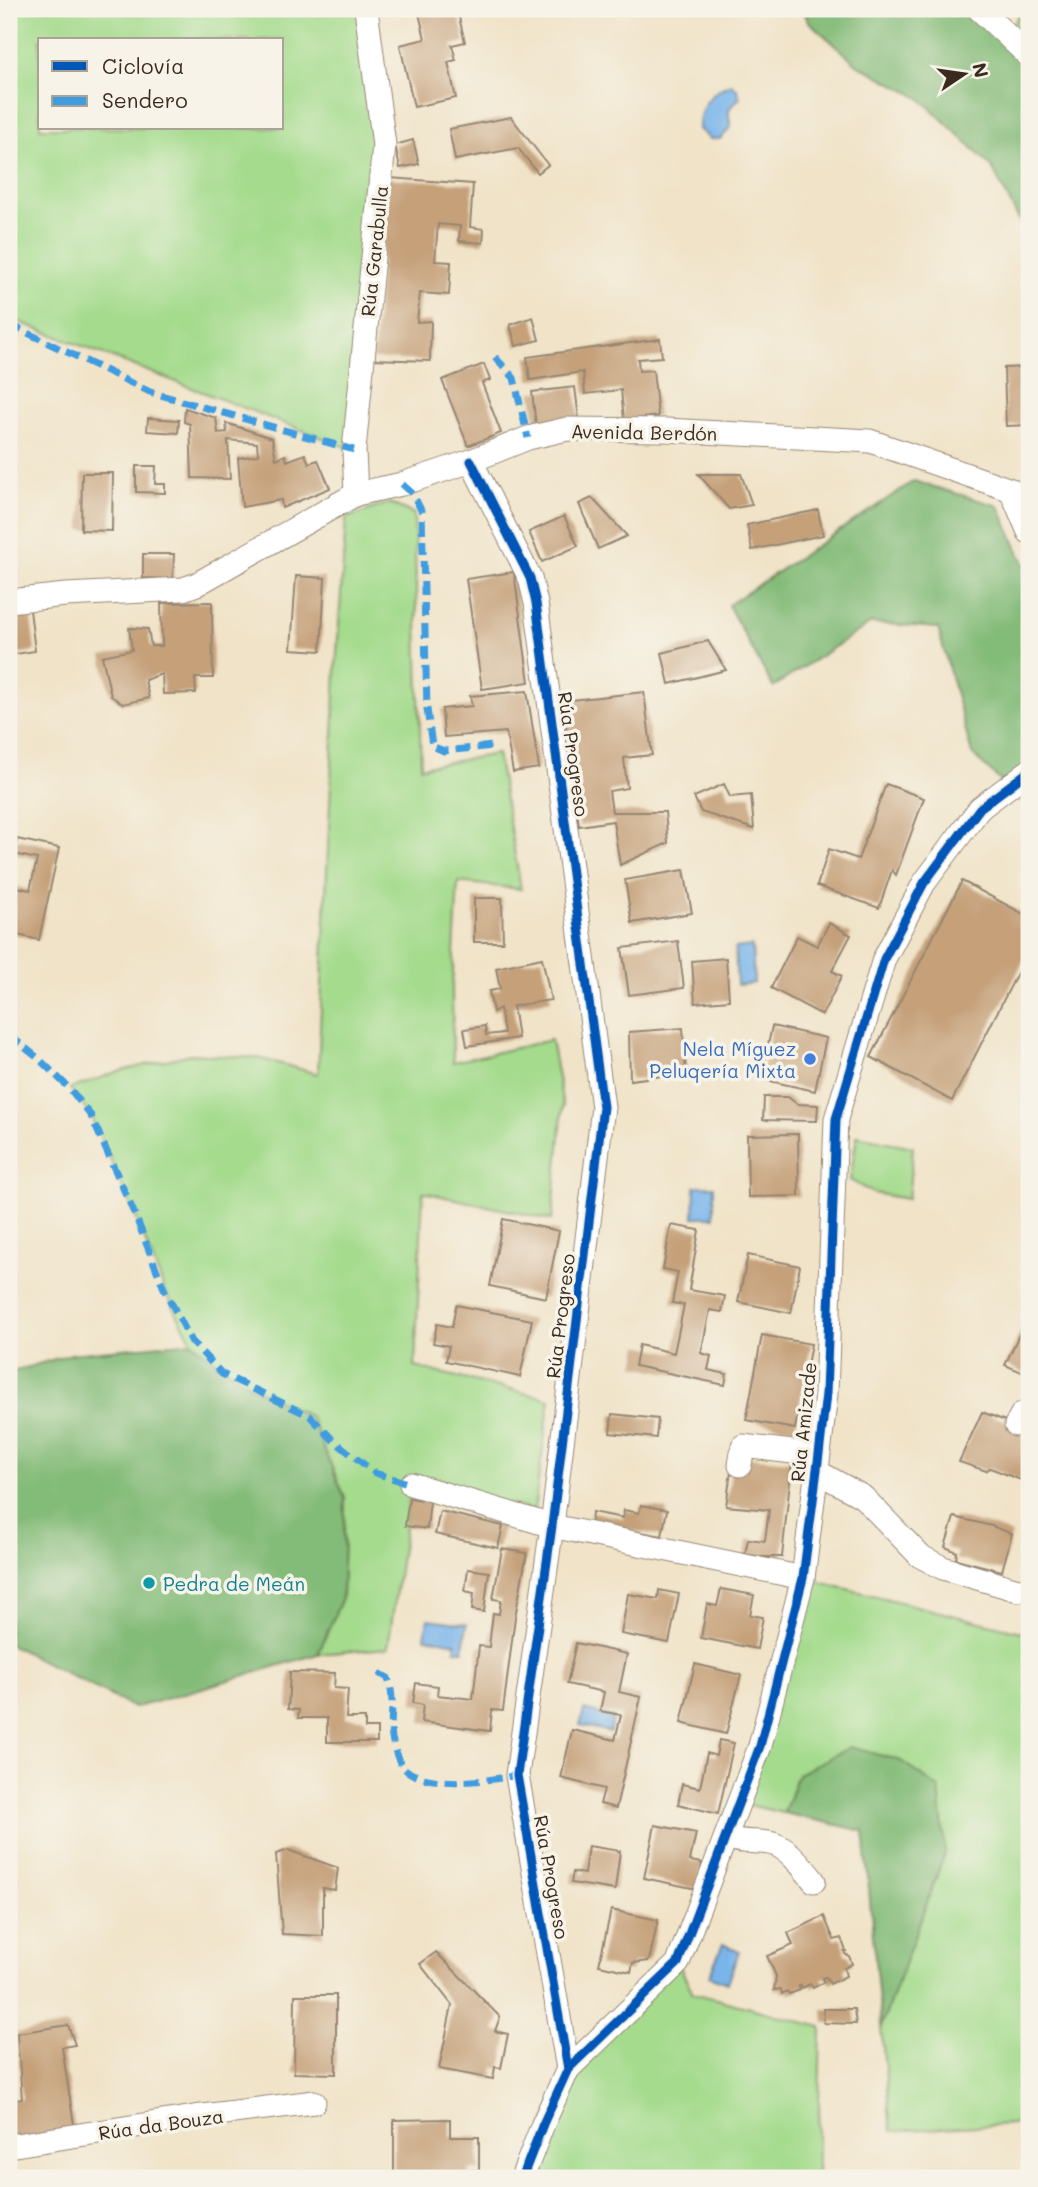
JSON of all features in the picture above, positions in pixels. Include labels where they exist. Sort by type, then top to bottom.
[{"type":"street","name":"Rúa Garabulla","points":[[356,494],[354,450],[384,145],[366,9]]},
{"type":"street","points":[[979,9],[1029,56]]},
{"type":"street","name":"Avenida Berdón","points":[[9,601],[183,589],[197,584],[356,494],[402,484],[528,438],[567,429],[666,430],[870,441],[1020,488]]},
{"type":"street","name":"Rúa Progreso","points":[[471,461],[530,578],[537,603],[603,1107],[552,1526],[517,1775],[568,2069]]},
{"type":"street","points":[[1020,488],[1029,532]]},
{"type":"street","name":"Rúa Amizade","points":[[568,2069],[678,1963],[760,1746],[803,1578],[826,1394],[835,1119],[884,959],[924,883],[980,808],[1029,771]]},
{"type":"street","points":[[740,1465],[743,1446],[817,1463],[863,1497],[920,1556],[943,1568],[985,1574],[1018,1590],[1029,1589]]},
{"type":"street","points":[[411,1484],[552,1526],[803,1578]]},
{"type":"street","points":[[726,1837],[738,1842],[776,1845],[800,1863],[814,1881]]},
{"type":"street","points":[[522,2178],[568,2069]]},
{"type":"street","name":"Rúa da Bouza","points":[[9,2146],[314,2102]]},
{"type":"green space","points":[[9,9],[366,9],[384,145],[354,450],[9,318]]},
{"type":"green space","points":[[803,9],[979,9],[1029,56],[1029,239],[991,166],[920,98],[858,65],[808,21]]},
{"type":"green space","points":[[1021,9],[1029,9],[1029,56],[1008,36]]},
{"type":"green space","points":[[914,481],[999,506],[1029,575],[1029,808],[972,754],[938,628],[871,623],[773,687],[728,605]]},
{"type":"green space","points":[[389,503],[414,514],[421,767],[497,754],[521,889],[458,882],[452,988],[453,1062],[551,1040],[563,1105],[552,1220],[423,1192],[415,1367],[550,1399],[534,1510],[411,1484],[388,1648],[318,1654],[342,1598],[345,1498],[310,1417],[222,1374],[192,1342],[165,1291],[91,1116],[70,1089],[117,1072],[191,1054],[259,1058],[318,1074],[336,669],[346,518]]},
{"type":"green space","points":[[857,1136],[913,1147],[908,1199],[873,1193],[850,1180]]},
{"type":"green space","points":[[192,1342],[248,1384],[310,1416],[345,1498],[342,1598],[318,1654],[134,1708],[9,1644],[9,1373],[71,1354]]},
{"type":"green space","points":[[803,1578],[1029,1634],[1029,2123],[891,2131],[881,2027],[945,1853],[798,1774],[784,1813],[739,1803]]},
{"type":"green space","points":[[850,1747],[901,1761],[939,1788],[945,1853],[881,2027],[864,1831],[784,1813],[798,1774]]},
{"type":"green space","points":[[678,1963],[693,1993],[821,2027],[817,2178],[522,2178],[568,2069]]},
{"type":"water","points":[[731,84],[737,89],[740,98],[729,110],[731,127],[720,139],[710,139],[699,129],[703,107],[717,91]]},
{"type":"water","points":[[752,946],[754,983],[737,985],[735,948]]},
{"type":"water","points":[[695,1186],[714,1186],[714,1217],[694,1217]]},
{"type":"water","points":[[428,1619],[467,1624],[463,1650],[455,1650],[456,1643],[425,1637]]},
{"type":"water","points":[[584,1710],[613,1717],[610,1732],[580,1725]]},
{"type":"water","points":[[723,1944],[739,1952],[727,1983],[709,1976]]},
{"type":"building","points":[[418,9],[457,9],[465,42],[452,45],[456,60],[448,62],[456,98],[414,107],[400,45],[425,39]]},
{"type":"building","points":[[511,117],[548,165],[538,173],[518,148],[455,160],[449,129]]},
{"type":"building","points":[[413,140],[419,164],[400,168],[395,145]]},
{"type":"building","points":[[389,178],[473,184],[470,227],[484,229],[483,243],[459,241],[460,226],[438,224],[435,261],[451,262],[449,295],[420,293],[417,322],[431,321],[430,361],[373,359]]},
{"type":"building","points":[[533,317],[539,340],[516,346],[510,325]]},
{"type":"building","points":[[660,339],[662,357],[638,359],[639,371],[653,370],[658,416],[624,420],[621,390],[585,394],[583,372],[530,380],[527,357]]},
{"type":"building","points":[[484,364],[490,380],[482,383],[501,433],[468,446],[442,380]]},
{"type":"building","points":[[1029,367],[1029,425],[1006,426],[1004,368]]},
{"type":"building","points":[[575,387],[579,419],[536,425],[532,392]]},
{"type":"building","points":[[185,408],[216,418],[218,433],[227,432],[226,423],[272,438],[276,459],[285,455],[287,461],[305,454],[309,463],[318,460],[330,488],[282,508],[281,500],[242,507],[238,458],[258,455],[257,443],[228,440],[230,479],[192,478],[190,424],[184,422]]},
{"type":"building","points":[[148,418],[179,420],[178,433],[147,431]]},
{"type":"building","points":[[136,466],[156,466],[155,484],[165,484],[165,493],[136,492]]},
{"type":"building","points":[[82,473],[113,473],[112,531],[81,530]]},
{"type":"building","points":[[698,474],[741,474],[752,505],[729,509]]},
{"type":"building","points":[[592,498],[627,536],[598,549],[579,504]]},
{"type":"building","points":[[818,510],[823,535],[752,550],[747,525]]},
{"type":"building","points":[[564,516],[578,546],[542,562],[529,532]]},
{"type":"building","points":[[143,554],[174,554],[173,579],[143,578]]},
{"type":"building","points":[[514,572],[529,682],[482,689],[466,579]]},
{"type":"building","points":[[296,576],[325,578],[321,651],[291,649]]},
{"type":"building","points":[[212,602],[213,678],[195,678],[196,693],[163,694],[162,674],[145,680],[149,698],[123,704],[111,696],[102,656],[132,650],[129,628],[148,629],[151,646],[162,646],[161,603]]},
{"type":"building","points":[[30,610],[35,651],[9,655],[9,612]]},
{"type":"building","points":[[708,641],[726,670],[669,684],[662,653]]},
{"type":"building","points":[[527,691],[539,768],[513,772],[506,732],[444,737],[442,709],[472,706],[470,696]]},
{"type":"building","points":[[644,692],[652,755],[624,758],[627,788],[609,791],[612,812],[665,812],[668,843],[620,865],[613,821],[579,826],[563,701]]},
{"type":"building","points":[[724,784],[730,797],[751,795],[754,829],[701,812],[694,797]]},
{"type":"building","points":[[886,784],[924,798],[896,875],[892,870],[879,908],[817,886],[829,849],[858,859]]},
{"type":"building","points":[[17,839],[59,848],[39,940],[9,933],[9,885],[30,890],[37,859],[14,854]]},
{"type":"building","points":[[684,870],[692,913],[632,923],[625,880]]},
{"type":"building","points":[[962,881],[1029,917],[1029,950],[952,1101],[871,1057]]},
{"type":"building","points":[[474,898],[502,898],[503,942],[474,942]]},
{"type":"building","points":[[829,923],[851,935],[832,971],[842,976],[822,1015],[771,988],[797,936],[817,946]]},
{"type":"building","points":[[678,941],[684,988],[629,995],[622,948]]},
{"type":"building","points":[[542,958],[551,1000],[513,1006],[518,1038],[467,1046],[464,1029],[485,1026],[486,1035],[504,1033],[500,1008],[493,1012],[489,991],[500,989],[496,968]]},
{"type":"building","points":[[726,958],[729,1000],[695,1003],[692,961]]},
{"type":"building","points":[[772,1026],[826,1038],[815,1091],[761,1079]]},
{"type":"building","points":[[683,1028],[686,1073],[630,1080],[629,1032]]},
{"type":"building","points":[[764,1097],[788,1097],[797,1104],[818,1105],[817,1121],[763,1120]]},
{"type":"building","points":[[798,1134],[799,1196],[748,1197],[747,1135]]},
{"type":"building","points":[[503,1219],[559,1231],[546,1298],[490,1286]]},
{"type":"building","points":[[671,1225],[699,1230],[689,1290],[725,1296],[722,1312],[710,1310],[701,1353],[711,1356],[708,1370],[727,1374],[725,1385],[635,1366],[639,1345],[674,1353],[684,1305],[672,1303],[678,1272],[663,1269]]},
{"type":"building","points":[[748,1255],[800,1266],[791,1313],[738,1302]]},
{"type":"building","points":[[456,1305],[532,1320],[520,1377],[446,1361],[449,1346],[433,1343],[437,1324],[452,1327]]},
{"type":"building","points":[[1022,1328],[1029,1331],[1029,1375],[1005,1365]]},
{"type":"building","points":[[762,1335],[811,1344],[795,1429],[746,1420]]},
{"type":"building","points":[[982,1412],[1029,1430],[1029,1475],[1026,1482],[990,1468],[986,1471],[959,1462]]},
{"type":"building","points":[[612,1414],[658,1419],[656,1438],[610,1433]]},
{"type":"building","points":[[749,1457],[792,1461],[782,1557],[745,1554],[748,1539],[765,1541],[769,1510],[726,1506],[732,1464]]},
{"type":"building","points":[[409,1498],[430,1501],[427,1529],[405,1526]]},
{"type":"building","points":[[641,1505],[667,1510],[662,1536],[591,1523],[592,1512],[623,1518],[624,1510],[639,1513]]},
{"type":"building","points":[[440,1511],[503,1526],[498,1548],[435,1534]]},
{"type":"building","points":[[954,1517],[1012,1534],[1002,1571],[956,1559],[957,1552],[945,1547]]},
{"type":"building","points":[[502,1549],[527,1553],[515,1617],[503,1711],[492,1710],[490,1731],[421,1722],[423,1705],[413,1703],[416,1683],[438,1686],[437,1695],[473,1699],[479,1646],[489,1647],[493,1613],[499,1614],[501,1600],[493,1599]]},
{"type":"building","points":[[468,1569],[489,1572],[484,1612],[472,1610],[474,1593],[465,1591]]},
{"type":"building","points":[[721,1589],[754,1595],[750,1615],[763,1617],[757,1649],[701,1638],[707,1604],[717,1606]]},
{"type":"building","points":[[659,1590],[679,1594],[669,1643],[621,1634],[628,1594],[658,1599]]},
{"type":"building","points":[[576,1643],[627,1654],[619,1692],[641,1697],[616,1808],[600,1804],[604,1789],[561,1778],[572,1730],[615,1740],[621,1715],[600,1711],[604,1692],[567,1684]]},
{"type":"building","points":[[695,1664],[741,1675],[726,1734],[681,1723]]},
{"type":"building","points":[[290,1672],[335,1673],[334,1688],[348,1689],[346,1718],[365,1718],[365,1728],[377,1728],[377,1742],[327,1742],[327,1718],[298,1718],[299,1710],[288,1709]]},
{"type":"building","points":[[719,1740],[734,1743],[718,1814],[678,1804],[682,1784],[700,1788],[707,1753],[716,1756]]},
{"type":"building","points":[[655,1825],[696,1833],[690,1861],[702,1863],[697,1889],[644,1878]]},
{"type":"building","points":[[588,1846],[620,1851],[615,1890],[571,1883],[573,1872],[584,1874]]},
{"type":"building","points":[[288,1850],[338,1868],[335,1890],[323,1888],[323,1936],[282,1934],[276,1854]]},
{"type":"building","points":[[611,1910],[658,1920],[649,1961],[633,1963],[631,1972],[599,1965]]},
{"type":"building","points":[[824,1916],[834,1940],[841,1938],[845,1954],[849,1956],[852,1964],[844,1968],[846,1976],[830,1984],[826,1977],[822,1978],[824,1982],[813,1988],[810,1984],[802,1988],[801,1985],[800,1990],[789,1994],[787,1991],[782,1994],[781,1989],[774,1990],[776,1976],[767,1956],[793,1945],[788,1933]]},
{"type":"building","points":[[436,1952],[500,2017],[495,2031],[508,2034],[501,2068],[495,2067],[493,2079],[439,2069],[452,2005],[420,1964]]},
{"type":"building","points":[[295,1995],[336,1995],[336,2074],[294,2073]]},
{"type":"building","points":[[823,2009],[854,2009],[856,2024],[824,2023]]},
{"type":"building","points":[[68,2025],[75,2045],[62,2047],[75,2131],[11,2142],[9,2101],[22,2099],[17,2033]]},
{"type":"building","points":[[450,2119],[450,2137],[479,2137],[479,2170],[469,2170],[469,2178],[394,2178],[394,2120]]},
{"type":"marked path","points":[[9,324],[150,392],[354,450]]},
{"type":"marked path","points":[[495,357],[514,378],[528,438]]},
{"type":"marked path","points":[[402,484],[413,494],[422,512],[427,709],[432,746],[444,751],[493,746]]},
{"type":"marked path","points":[[9,1035],[70,1089],[91,1116],[165,1291],[192,1342],[222,1374],[310,1416],[333,1440],[375,1473],[411,1484]]},
{"type":"marked path","points":[[379,1673],[388,1678],[390,1686],[392,1738],[398,1758],[404,1768],[413,1775],[458,1782],[517,1775]]},
{"type":"cycle path","points":[[471,461],[530,578],[536,603],[603,1107],[552,1526],[517,1775],[568,2069],[522,2178]]},
{"type":"cycle path","points":[[568,2069],[678,1963],[760,1746],[803,1578],[820,1446],[826,1394],[836,1119],[884,959],[924,883],[980,808],[1029,771]]},
{"type":"place","name":"Nela Míguez Peluqería Mixta","points":[[810,1059]]},
{"type":"place","name":"Pedra de Meán","points":[[149,1583]]}]
